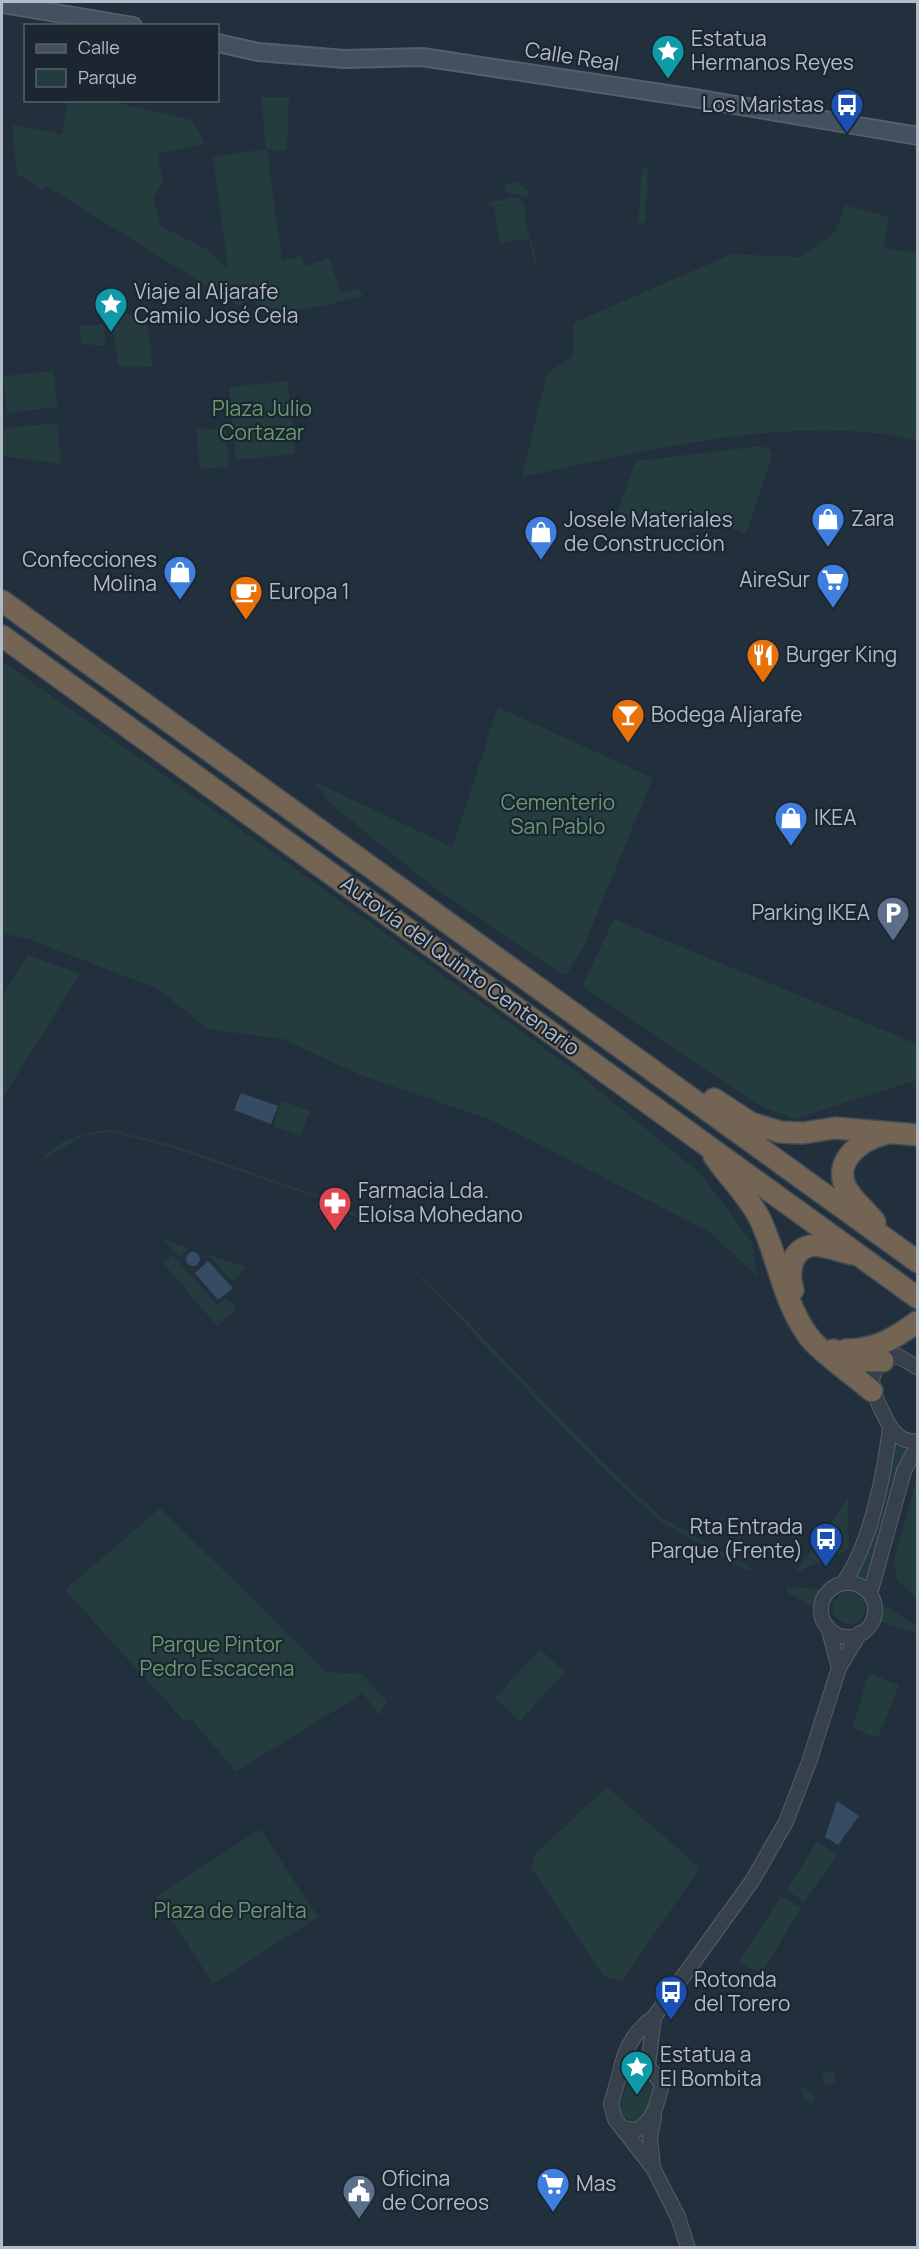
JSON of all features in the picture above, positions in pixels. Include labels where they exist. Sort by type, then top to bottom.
[{"type":"highway","name":"Autovía del Quinto Centenario","points":[[2,601],[918,1262]]},
{"type":"highway","name":"Autovía del Quinto Centenario","points":[[2,636],[918,1298]]},
{"type":"highway","points":[[622,1048],[716,1100],[751,1123],[780,1132],[803,1133],[835,1128],[918,1135]]},
{"type":"highway","points":[[893,1132],[869,1138],[856,1147],[847,1157],[843,1170],[846,1189],[894,1245]]},
{"type":"highway","points":[[708,1145],[730,1181],[748,1198],[759,1217],[770,1242],[784,1289],[810,1339],[872,1391]]},
{"type":"highway","points":[[859,1255],[811,1245],[800,1250],[792,1262],[790,1280],[800,1309],[815,1336],[833,1350],[863,1361],[890,1359]]},
{"type":"highway","points":[[833,1350],[860,1350],[890,1342],[917,1321]]},
{"type":"main road","points":[[2,4],[121,24]]},
{"type":"main road","name":"Calle Real","points":[[219,43],[258,52],[345,59],[422,57],[694,98],[918,136]]},
{"type":"street","points":[[870,1594],[904,1471],[918,1443],[903,1439],[890,1427],[872,1391],[873,1376],[890,1359],[917,1321]]},
{"type":"street","points":[[890,1359],[911,1362],[918,1368]]},
{"type":"street","points":[[843,1583],[864,1540],[886,1463],[890,1427]]},
{"type":"street","points":[[688,2247],[678,2217],[653,2168],[615,2119],[611,2104],[623,2052],[644,2024],[654,2017],[752,1881],[786,1822],[809,1762],[839,1668],[860,1634],[871,1623],[874,1615],[875,1606],[870,1594],[855,1584],[843,1583],[830,1590],[822,1605],[822,1614],[828,1627],[839,1668]]},
{"type":"street","points":[[828,1627],[843,1636],[860,1634]]},
{"type":"street","points":[[648,2066],[654,2017]]},
{"type":"street","points":[[620,2073],[634,2064],[648,2066],[662,2084],[650,2137],[653,2168]]},
{"type":"street","points":[[622,2128],[637,2130],[648,2124],[654,2113]]},
{"type":"green space","points":[[261,97],[289,97],[287,151],[267,150],[282,261],[301,256],[306,266],[329,258],[341,293],[358,288],[363,296],[305,309],[276,309],[262,306],[248,299],[239,306],[46,186],[43,190],[17,174],[12,125],[62,134],[68,102],[114,102],[192,120],[205,144],[157,154],[163,179],[154,199],[160,226],[208,250],[228,268],[213,157],[266,149]]},
{"type":"green space","points":[[642,167],[648,168],[645,222],[638,223]]},
{"type":"green space","points":[[517,181],[530,193],[527,197],[506,192],[505,185]]},
{"type":"green space","points":[[512,197],[520,198],[524,204],[526,216],[524,216],[537,263],[534,263],[529,239],[499,243],[494,207],[512,203],[489,207],[488,202]]},
{"type":"green space","points":[[845,205],[889,217],[884,248],[917,253],[917,440],[870,433],[821,430],[770,433],[668,447],[522,477],[547,373],[573,356],[573,323],[732,254],[800,257],[835,232]]},
{"type":"green space","points":[[110,307],[147,323],[153,367],[118,366]]},
{"type":"green space","points":[[103,324],[106,346],[81,344],[79,326]]},
{"type":"green space","points":[[53,371],[58,407],[7,413],[3,376]]},
{"type":"green space","name":"Plaza Julio Cortazar","points":[[288,381],[295,454],[236,460],[229,387]]},
{"type":"green space","points":[[57,423],[61,464],[2,456],[2,428]]},
{"type":"green space","points":[[196,428],[226,430],[229,467],[200,469]]},
{"type":"green space","points":[[761,446],[770,449],[772,455],[746,534],[710,520],[611,529],[636,461]]},
{"type":"green space","points":[[2,661],[572,1068],[702,1175],[752,1243],[757,1276],[708,1231],[493,1121],[358,1074],[283,1039],[208,1029],[158,989],[28,939],[2,933]]},
{"type":"green space","name":"Cementerio San Pablo","points":[[498,707],[653,778],[583,948],[566,976],[433,887],[331,804],[313,781],[452,847]]},
{"type":"green space","points":[[614,919],[917,1044],[917,1080],[794,1119],[762,1107],[582,986]]},
{"type":"green space","points":[[28,955],[80,974],[2,1099],[2,997]]},
{"type":"green space","points":[[281,1101],[310,1111],[300,1136],[273,1126]]},
{"type":"green space","points":[[111,1130],[173,1145],[322,1197],[346,1208],[379,1230],[321,1199],[173,1148],[112,1132],[85,1135],[41,1161],[55,1147],[73,1138],[92,1132]]},
{"type":"green space","points":[[163,1239],[189,1248],[179,1257]]},
{"type":"green space","points":[[172,1254],[217,1305],[226,1298],[237,1309],[217,1326],[163,1263]]},
{"type":"green space","points":[[207,1254],[247,1267],[232,1281]]},
{"type":"green space","points":[[407,1262],[442,1295],[603,1463],[662,1518],[752,1568],[749,1571],[660,1521],[600,1466]]},
{"type":"green space","points":[[894,1444],[909,1449],[898,1467],[868,1580],[856,1576],[865,1562],[893,1466]]},
{"type":"green space","points":[[917,1477],[917,1599],[897,1580],[894,1561]]},
{"type":"green space","points":[[848,1498],[849,1549],[795,1573]]},
{"type":"green space","name":"Parque Pintor Pedro Escacena","points":[[160,1508],[327,1672],[362,1674],[387,1701],[379,1716],[363,1693],[236,1772],[191,1719],[185,1722],[65,1590]]},
{"type":"green space","points":[[787,1587],[819,1589],[814,1608],[788,1593],[785,1590]]},
{"type":"green space","points":[[849,1592],[860,1597],[865,1608],[860,1619],[849,1624],[838,1619],[833,1608],[838,1597]]},
{"type":"green space","points":[[881,1603],[917,1626],[917,1633],[877,1621]]},
{"type":"green space","points":[[540,1649],[565,1672],[520,1721],[495,1698]]},
{"type":"green space","points":[[869,1673],[899,1685],[878,1738],[852,1728]]},
{"type":"green space","points":[[607,1787],[700,1868],[622,1981],[603,1976],[531,1868],[535,1854]]},
{"type":"green space","name":"Plaza de Peralta","points":[[260,1829],[318,1917],[213,1984],[156,1897]]},
{"type":"green space","points":[[817,1841],[837,1855],[804,1902],[787,1890]]},
{"type":"green space","points":[[781,1896],[801,1908],[762,1973],[738,1963]]},
{"type":"green space","points":[[826,2071],[832,2071],[836,2078],[832,2085],[826,2085],[822,2081],[822,2075]]},
{"type":"green space","points":[[640,2072],[647,2075],[651,2081],[652,2094],[648,2107],[635,2123],[621,2115],[620,2105],[630,2075]]},
{"type":"green space","points":[[800,2087],[805,2087],[815,2096],[814,2106],[805,2099]]},
{"type":"water","points":[[241,1093],[278,1106],[271,1124],[234,1110]]},
{"type":"water","points":[[190,1252],[196,1252],[200,1259],[196,1266],[190,1266],[186,1262],[186,1256]]},
{"type":"water","points":[[208,1261],[233,1288],[218,1300],[195,1273]]},
{"type":"water","points":[[837,1801],[859,1816],[838,1845],[825,1837]]},
{"type":"place","name":"Estatua Hermanos Reyes","points":[[668,80]]},
{"type":"place","name":"Los Maristas","points":[[847,134]]},
{"type":"place","name":"Viaje al Aljarafe Camilo José Cela","points":[[111,333]]},
{"type":"place","name":"Zara","points":[[828,548]]},
{"type":"place","name":"Josele Materiales de Construcción","points":[[541,561]]},
{"type":"place","name":"Confecciones Molina","points":[[180,601]]},
{"type":"place","name":"AireSur","points":[[833,609]]},
{"type":"place","name":"Europa 1","points":[[246,621]]},
{"type":"place","name":"Burger King","points":[[763,684]]},
{"type":"place","name":"Bodega Aljarafe","points":[[628,744]]},
{"type":"place","name":"IKEA","points":[[791,847]]},
{"type":"place","name":"Parking IKEA","points":[[893,942]]},
{"type":"place","name":"Farmacia Lda. Eloísa Mohedano","points":[[335,1232]]},
{"type":"place","name":"Rta Entrada Parque (Frente)","points":[[826,1568]]},
{"type":"place","name":"Rotonda del Torero","points":[[671,2021]]},
{"type":"place","name":"Estatua a El Bombita","points":[[637,2096]]},
{"type":"place","name":"Mas","points":[[553,2213]]},
{"type":"place","name":"Oficina de Correos","points":[[359,2220]]}]
